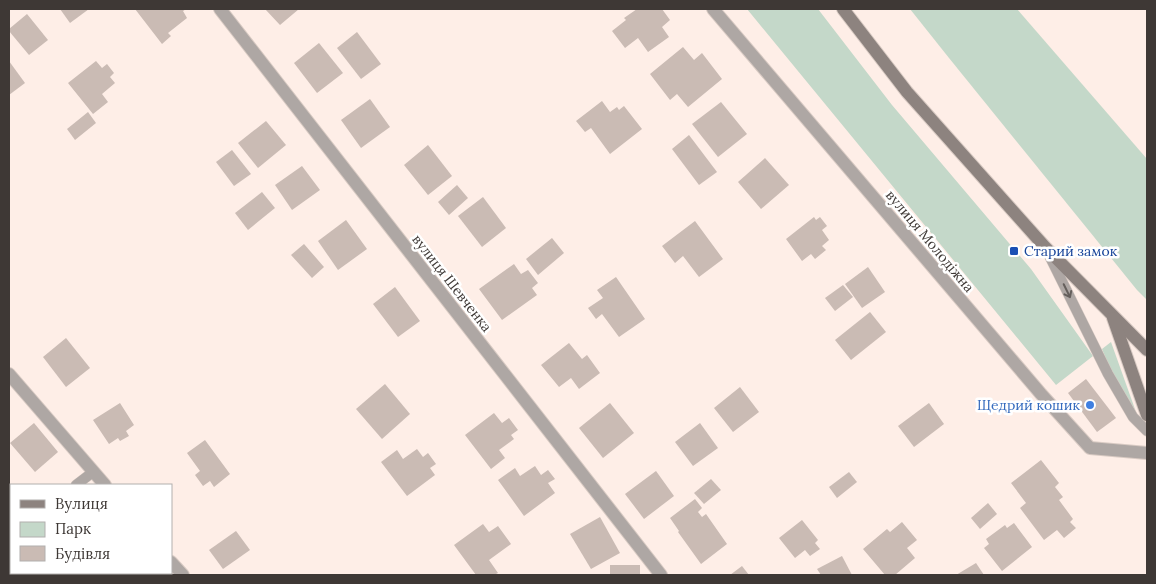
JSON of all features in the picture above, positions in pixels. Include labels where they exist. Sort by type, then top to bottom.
[{"type":"main road","points":[[844,9],[907,92],[1045,247],[1147,350]]},
{"type":"main road","points":[[1113,316],[1147,415]]},
{"type":"street","name":"вулиця Шевченка","points":[[220,9],[661,575]]},
{"type":"street","name":"вулиця Молодіжна","points":[[713,9],[1041,394],[1090,448],[1147,453]]},
{"type":"street","points":[[9,374],[104,484]]},
{"type":"street","points":[[172,563],[183,575]]},
{"type":"lane","points":[[1045,247],[1108,374],[1133,417],[1147,431]]},
{"type":"lane","points":[[77,484],[94,472]]},
{"type":"green space","points":[[747,9],[818,9],[892,105],[1031,269],[1093,356],[1056,385]]},
{"type":"green space","points":[[910,9],[1017,9],[1147,159],[1147,300],[1137,290]]},
{"type":"green space","points":[[1111,342],[1136,412],[1111,372],[1102,349]]},
{"type":"building","points":[[60,9],[89,9],[70,23]]},
{"type":"building","points":[[135,9],[186,9],[183,11],[187,18],[168,33],[171,36],[162,44]]},
{"type":"building","points":[[265,9],[299,9],[280,25]]},
{"type":"building","points":[[637,9],[662,9],[670,20],[662,27],[669,37],[648,52],[638,38],[625,48],[612,31],[626,20],[624,18]]},
{"type":"building","points":[[27,14],[48,40],[29,55],[9,31]]},
{"type":"building","points":[[357,32],[381,64],[361,79],[337,48]]},
{"type":"building","points":[[319,43],[343,73],[317,93],[294,63]]},
{"type":"building","points":[[683,47],[694,60],[702,53],[722,79],[688,107],[677,94],[670,100],[650,74]]},
{"type":"building","points":[[9,61],[25,83],[9,95]]},
{"type":"building","points":[[96,61],[102,68],[107,64],[114,73],[110,77],[115,83],[102,94],[108,102],[93,114],[68,83]]},
{"type":"building","points":[[370,99],[390,127],[361,148],[341,120]]},
{"type":"building","points":[[602,101],[610,112],[617,107],[619,110],[624,106],[642,129],[610,154],[591,128],[585,132],[576,121]]},
{"type":"building","points":[[721,102],[747,134],[718,157],[692,124]]},
{"type":"building","points":[[88,112],[96,123],[75,140],[67,129]]},
{"type":"building","points":[[266,121],[286,145],[258,168],[238,143]]},
{"type":"building","points":[[689,135],[717,172],[699,185],[672,149]]},
{"type":"building","points":[[428,145],[452,176],[428,195],[404,165]]},
{"type":"building","points":[[232,150],[251,174],[234,186],[216,162]]},
{"type":"building","points":[[765,158],[789,185],[761,209],[738,182]]},
{"type":"building","points":[[302,166],[320,190],[292,210],[275,185]]},
{"type":"building","points":[[457,185],[468,198],[449,215],[438,202]]},
{"type":"building","points":[[262,192],[275,208],[248,230],[235,213]]},
{"type":"building","points":[[483,197],[506,228],[482,247],[458,216]]},
{"type":"building","points":[[814,217],[816,220],[820,217],[827,226],[822,230],[829,240],[822,246],[826,250],[815,259],[811,254],[802,261],[786,239]]},
{"type":"building","points":[[346,220],[367,249],[338,270],[318,241]]},
{"type":"building","points":[[695,221],[723,259],[699,277],[683,256],[675,263],[662,246]]},
{"type":"building","points":[[552,238],[564,253],[538,275],[526,259]]},
{"type":"building","points":[[304,244],[324,267],[312,278],[291,255]]},
{"type":"building","points":[[514,264],[521,274],[528,270],[538,283],[532,288],[537,295],[502,320],[479,289]]},
{"type":"building","points":[[868,267],[885,292],[862,308],[845,284]]},
{"type":"building","points":[[616,277],[645,319],[619,337],[602,314],[596,319],[588,308],[603,298],[597,290]]},
{"type":"building","points":[[843,285],[853,297],[835,311],[825,298]]},
{"type":"building","points":[[395,287],[420,321],[398,337],[373,304]]},
{"type":"building","points":[[870,312],[886,332],[851,360],[835,340]]},
{"type":"building","points":[[66,338],[90,368],[66,387],[43,357]]},
{"type":"building","points":[[569,343],[582,359],[587,355],[600,373],[579,389],[571,378],[559,387],[541,365]]},
{"type":"building","points":[[1086,379],[1116,418],[1097,432],[1068,393]]},
{"type":"building","points":[[385,384],[410,414],[382,439],[356,409]]},
{"type":"building","points":[[740,387],[759,412],[733,432],[714,408]]},
{"type":"building","points":[[120,403],[134,425],[126,431],[129,436],[120,441],[118,438],[109,444],[93,420]]},
{"type":"building","points":[[610,403],[634,433],[603,458],[579,428]]},
{"type":"building","points":[[929,403],[944,424],[914,447],[898,426]]},
{"type":"building","points":[[494,413],[502,423],[509,418],[518,430],[511,435],[514,439],[499,450],[505,458],[491,469],[465,435]]},
{"type":"building","points":[[34,423],[58,452],[35,472],[10,443]]},
{"type":"building","points":[[700,423],[718,448],[693,466],[675,442]]},
{"type":"building","points":[[205,440],[230,474],[214,487],[210,481],[203,486],[195,475],[200,471],[187,453]]},
{"type":"building","points":[[417,449],[423,457],[428,453],[436,464],[430,468],[435,475],[407,496],[381,462],[397,450],[403,459]]},
{"type":"building","points":[[1041,460],[1059,483],[1055,487],[1063,497],[1059,500],[1073,519],[1070,522],[1076,528],[1064,538],[1057,530],[1044,540],[1020,508],[1026,503],[1011,483]]},
{"type":"building","points":[[535,466],[541,475],[548,470],[555,479],[548,483],[555,493],[524,516],[498,480],[515,468],[520,476]]},
{"type":"building","points":[[656,471],[674,496],[644,519],[625,494]]},
{"type":"building","points":[[849,472],[857,482],[837,498],[829,487]]},
{"type":"building","points":[[711,479],[721,490],[704,504],[694,493]]},
{"type":"building","points":[[695,499],[702,508],[698,512],[702,517],[706,514],[727,544],[701,564],[670,518]]},
{"type":"building","points":[[988,503],[997,514],[980,529],[971,518]]},
{"type":"building","points":[[600,517],[620,553],[591,569],[570,534]]},
{"type":"building","points":[[802,520],[818,540],[815,543],[820,549],[810,556],[805,550],[795,558],[779,538]]},
{"type":"building","points":[[902,522],[917,540],[907,548],[915,558],[895,575],[885,575],[863,549],[887,529],[890,532]]},
{"type":"building","points":[[1014,523],[1032,547],[1002,571],[984,548],[989,544],[986,539],[1005,525],[1007,528]]},
{"type":"building","points":[[483,524],[489,532],[498,526],[511,544],[489,560],[498,573],[494,575],[476,575],[454,545]]},
{"type":"building","points":[[236,531],[250,550],[223,569],[209,550]]},
{"type":"building","points":[[842,556],[852,575],[821,575],[817,569]]},
{"type":"building","points":[[976,563],[984,575],[956,575]]},
{"type":"building","points":[[610,565],[640,565],[640,575],[610,575]]},
{"type":"building","points":[[742,566],[749,575],[730,575]]},
{"type":"building","points":[[150,574],[151,575],[125,575]]},
{"type":"place","name":"Старий замок","points":[[1014,251]]},
{"type":"place","name":"Щедрий кошик","points":[[1090,405]]}]
